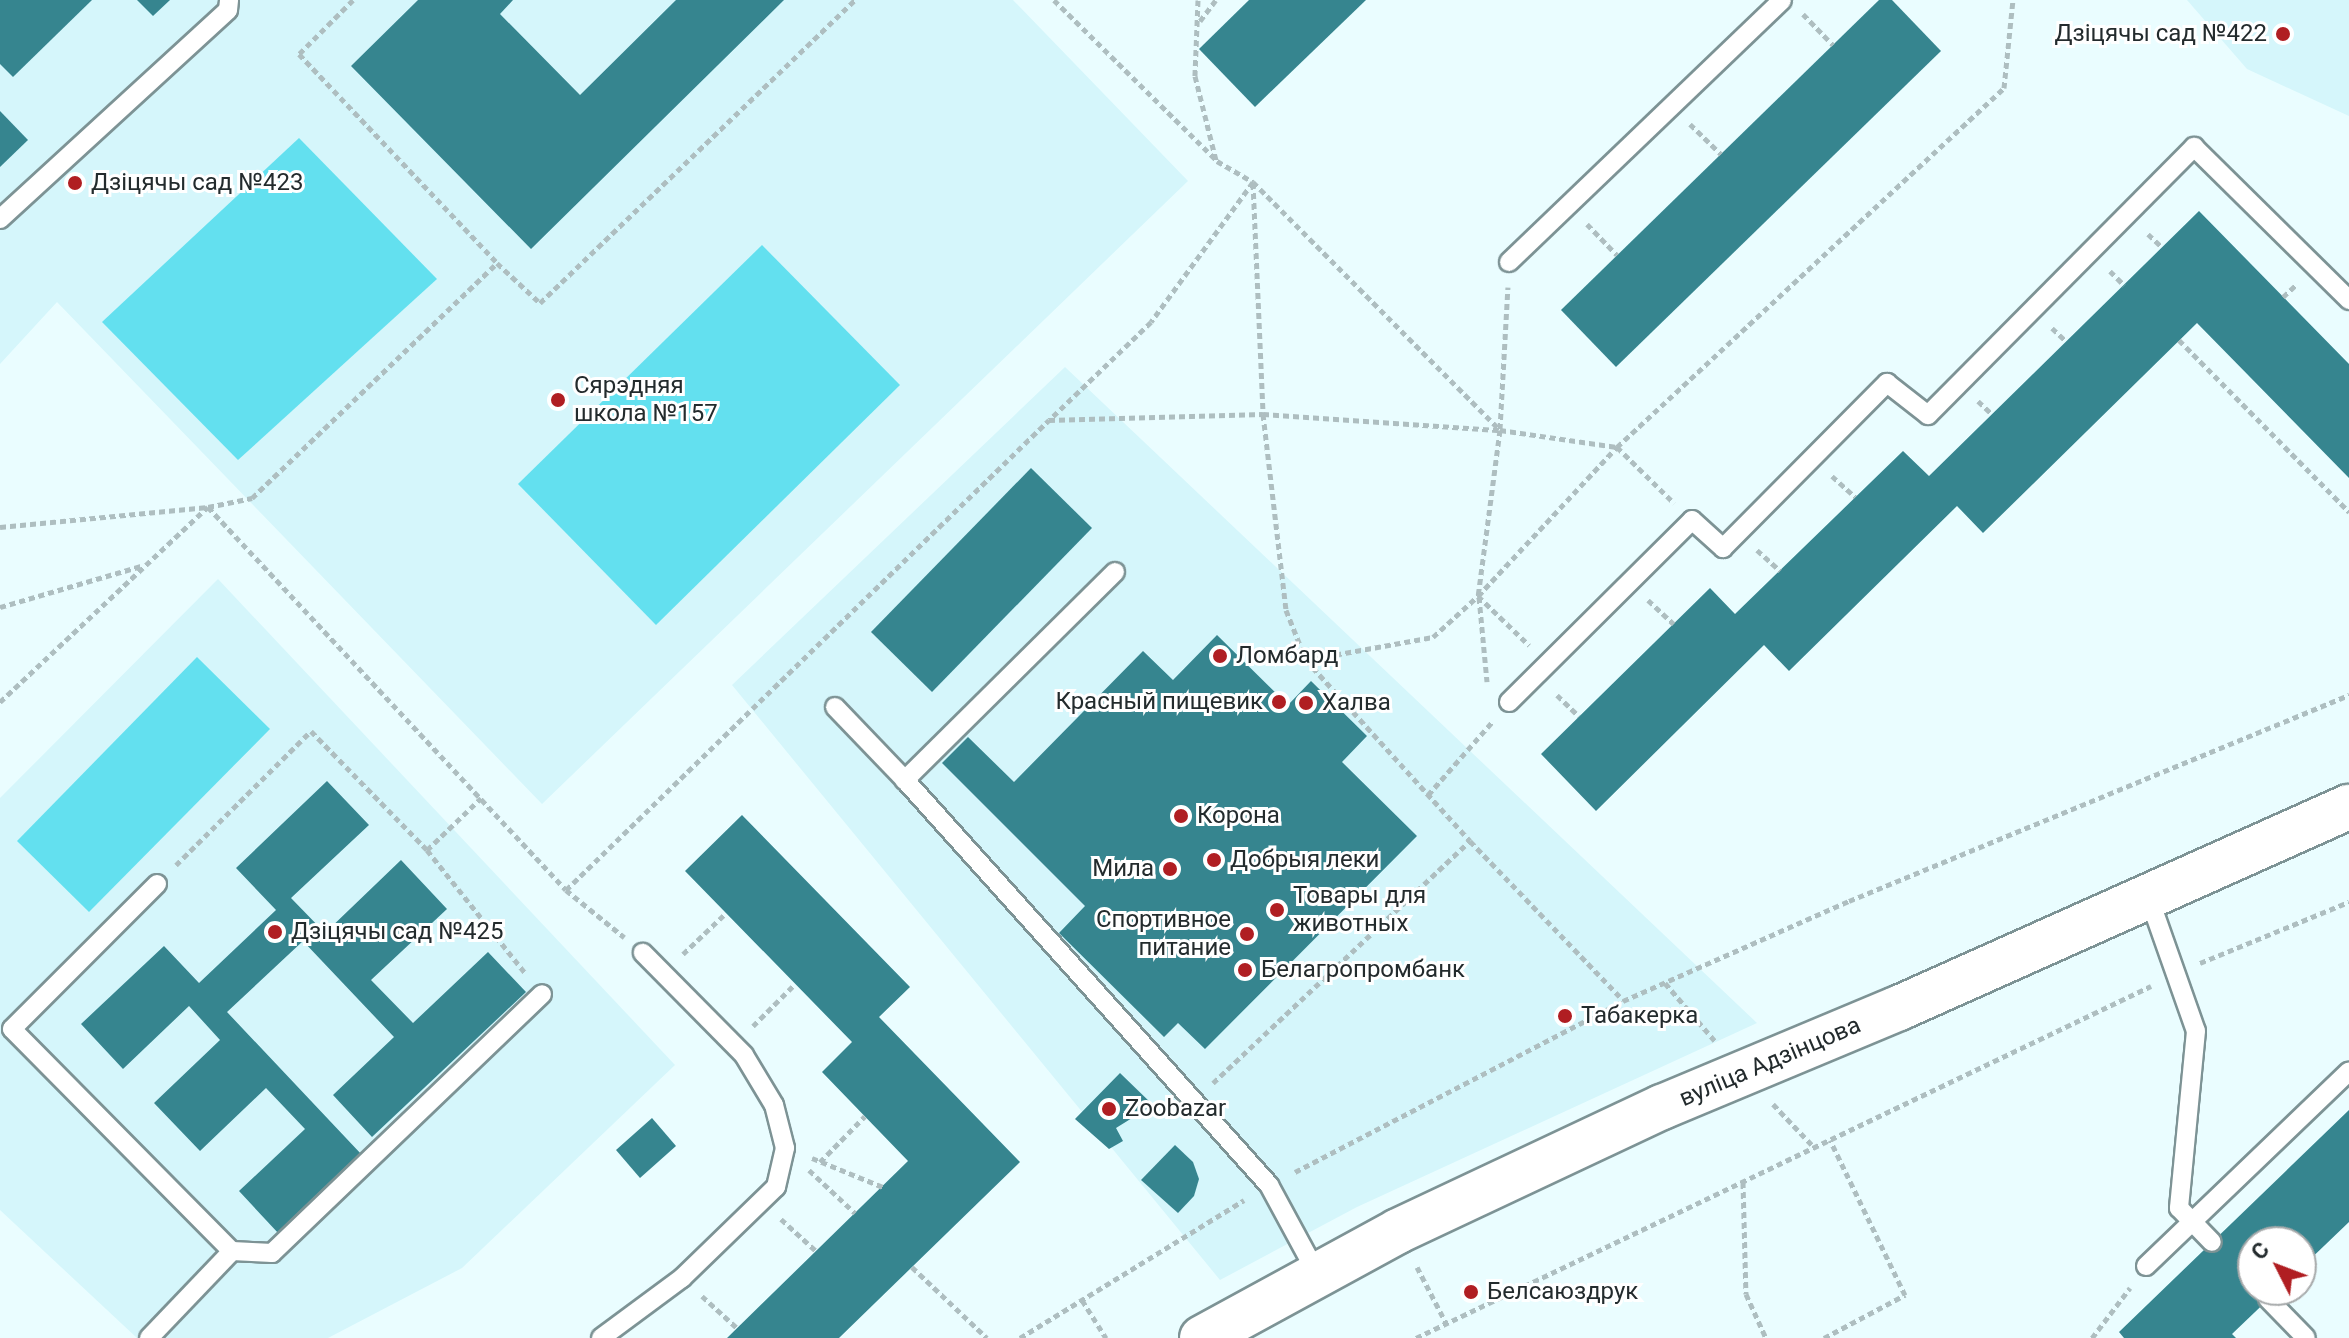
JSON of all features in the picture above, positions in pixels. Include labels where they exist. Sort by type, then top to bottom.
[{"type":"main road","name":"вуліца Адзінцова","points":[[1202,1338],[1316,1272],[1662,1107],[1899,1008],[2147,893],[2349,807]]},
{"type":"lane","points":[[0,219],[228,10],[229,0]]},
{"type":"lane","points":[[1509,262],[1782,0]]},
{"type":"lane","points":[[1509,702],[1692,520],[1723,548],[1887,383],[1928,415],[2194,147],[2349,300]]},
{"type":"lane","points":[[905,780],[1115,572]]},
{"type":"lane","points":[[835,707],[905,780],[1269,1185],[1316,1272]]},
{"type":"lane","points":[[157,884],[12,1029],[232,1251],[272,1253],[542,994]]},
{"type":"lane","points":[[2147,893],[2178,973],[2196,1031],[2179,1208],[2212,1242]]},
{"type":"lane","points":[[601,1338],[682,1278],[776,1187],[785,1148],[774,1105],[734,1044],[643,953]]},
{"type":"lane","points":[[2146,1266],[2349,1071]]},
{"type":"lane","points":[[149,1338],[232,1251]]},
{"type":"lane","points":[[2275,1306],[2306,1338]]},
{"type":"path","points":[[353,0],[299,54],[497,263],[540,303],[855,0]]},
{"type":"path","points":[[1054,0],[1217,161],[1253,182],[1500,430]]},
{"type":"path","points":[[1198,0],[1200,21]]},
{"type":"path","points":[[1216,0],[1200,21],[1192,48],[1195,76],[1217,161]]},
{"type":"path","points":[[1306,660],[1433,637],[1478,596],[1617,447],[2004,88],[2013,0]]},
{"type":"path","points":[[1799,11],[1833,45]]},
{"type":"path","points":[[1672,106],[1721,154]]},
{"type":"path","points":[[1253,182],[1263,414],[1286,610],[1306,660],[1470,841],[1623,1001]]},
{"type":"path","points":[[566,890],[1151,322],[1253,182]]},
{"type":"path","points":[[1569,205],[1617,255]]},
{"type":"path","points":[[1488,696],[1478,596],[1500,430],[1509,262]]},
{"type":"path","points":[[0,527],[208,507],[252,498],[497,263]]},
{"type":"path","points":[[2179,340],[2349,512]]},
{"type":"path","points":[[1049,420],[1263,414],[1500,430],[1617,447],[1692,520]]},
{"type":"path","points":[[0,702],[208,507]]},
{"type":"path","points":[[208,507],[566,890],[643,953]]},
{"type":"path","points":[[0,607],[142,566]]},
{"type":"path","points":[[1478,596],[1548,663]]},
{"type":"path","points":[[1020,1338],[1269,1185],[1623,1001],[2349,695]]},
{"type":"path","points":[[1428,795],[1509,702]]},
{"type":"path","points":[[1489,710],[1491,724]]},
{"type":"path","points":[[157,884],[311,731],[427,850],[542,994]]},
{"type":"path","points":[[427,850],[481,798]]},
{"type":"path","points":[[1195,1101],[1470,841]]},
{"type":"path","points":[[1416,1338],[2178,973],[2349,902]]},
{"type":"path","points":[[664,973],[726,913]]},
{"type":"path","points":[[1665,983],[1702,1027]]},
{"type":"path","points":[[734,1044],[795,984]]},
{"type":"path","points":[[820,1162],[865,1116]]},
{"type":"path","points":[[1824,1338],[1905,1295],[1830,1140]]},
{"type":"path","points":[[785,1148],[883,1187]]},
{"type":"path","points":[[785,1148],[855,1213]]},
{"type":"path","points":[[1743,1182],[1746,1294],[1766,1338]]},
{"type":"path","points":[[762,1201],[816,1251]]},
{"type":"path","points":[[1398,1231],[1446,1323]]},
{"type":"path","points":[[2092,1338],[2146,1266]]},
{"type":"path","points":[[912,1267],[987,1338]]},
{"type":"path","points":[[682,1278],[737,1328]]},
{"type":"path","points":[[1082,1300],[1106,1338]]},
{"type":"shaded area","name":"Сярэдняя школа №157","points":[[0,0],[1013,0],[1188,181],[542,804],[57,302],[0,364]]},
{"type":"shaded area","name":"Дзіцячы сад №422","points":[[2187,0],[2349,0],[2349,116],[2247,69]]},
{"type":"shaded area","points":[[299,138],[437,279],[238,460],[102,322]]},
{"type":"shaded area","points":[[762,245],[900,385],[656,625],[518,484]]},
{"type":"shaded area","points":[[1065,367],[1757,1023],[1357,1207],[1220,1280],[732,685]]},
{"type":"shaded area","name":"Дзіцячы сад №425","points":[[218,579],[675,1065],[462,1268],[328,1338],[137,1338],[0,1210],[0,798]]},
{"type":"shaded area","points":[[197,657],[270,729],[89,912],[17,841]]},
{"type":"building","points":[[0,0],[92,0],[13,77],[0,64]]},
{"type":"building","points":[[137,0],[170,0],[153,16]]},
{"type":"building","points":[[418,0],[513,0],[500,14],[580,95],[676,0],[784,0],[531,249],[351,66]]},
{"type":"building","points":[[1249,0],[1366,0],[1255,107],[1199,49]]},
{"type":"building","points":[[1879,0],[1892,0],[1941,51],[1616,367],[1561,310]]},
{"type":"building","points":[[0,111],[28,140],[0,167]]},
{"type":"building","points":[[2199,211],[2349,364],[2349,478],[2197,323],[1983,533],[1957,506],[1789,671],[1764,645],[1596,811],[1541,754],[1710,588],[1735,614],[1903,451],[1929,476]]},
{"type":"building","points":[[1031,468],[1092,528],[932,692],[871,632]]},
{"type":"building","points":[[1217,635],[1288,705],[1311,681],[1367,736],[1342,762],[1417,836],[1205,1049],[1178,1023],[1164,1037],[1059,933],[1085,906],[942,763],[968,737],[1014,782],[1143,651],[1173,680]]},
{"type":"building","points":[[327,781],[369,825],[291,898],[325,933],[401,860],[447,909],[371,980],[413,1023],[488,952],[526,992],[372,1137],[333,1095],[394,1037],[303,941],[227,1012],[362,1155],[279,1234],[239,1191],[305,1129],[266,1088],[200,1151],[154,1103],[220,1040],[189,1006],[123,1069],[81,1024],[164,946],[199,983],[276,910],[236,868]]},
{"type":"building","points":[[742,815],[910,987],[879,1017],[1020,1162],[839,1338],[727,1338],[908,1161],[822,1072],[852,1042],[685,871]]},
{"type":"building","points":[[1120,1073],[1153,1105],[1116,1128],[1123,1141],[1109,1149],[1075,1119]]},
{"type":"building","points":[[2349,1110],[2349,1222],[2317,1253],[2317,1226],[2237,1226],[2237,1306],[2261,1306],[2232,1334],[2236,1338],[2124,1338],[2119,1332]]},
{"type":"building","points":[[652,1118],[676,1146],[640,1178],[616,1150]]},
{"type":"building","points":[[1175,1145],[1193,1162],[1199,1179],[1194,1196],[1178,1213],[1141,1180]]},
{"type":"place","name":"Дзіцячы сад №422","points":[[2283,34]]},
{"type":"place","name":"Дзіцячы сад №423","points":[[75,183]]},
{"type":"place","name":"Сярэдняя школа №157","points":[[558,400]]},
{"type":"place","name":"Ломбард","points":[[1220,656]]},
{"type":"place","name":"Красный пищевик","points":[[1279,702]]},
{"type":"place","name":"Халва","points":[[1306,703]]},
{"type":"place","name":"Корона","points":[[1181,816]]},
{"type":"place","name":"Добрыя леки","points":[[1214,860]]},
{"type":"place","name":"Мила","points":[[1170,869]]},
{"type":"place","name":"Товары для животных","points":[[1277,910]]},
{"type":"place","name":"Дзіцячы сад №425","points":[[275,932]]},
{"type":"place","name":"Спортивное питание","points":[[1247,934]]},
{"type":"place","name":"Белагропромбанк","points":[[1245,970]]},
{"type":"place","name":"Табакерка","points":[[1565,1016]]},
{"type":"place","name":"Zoobazar","points":[[1109,1109]]},
{"type":"place","name":"Белсаюздрук","points":[[1471,1292]]}]
